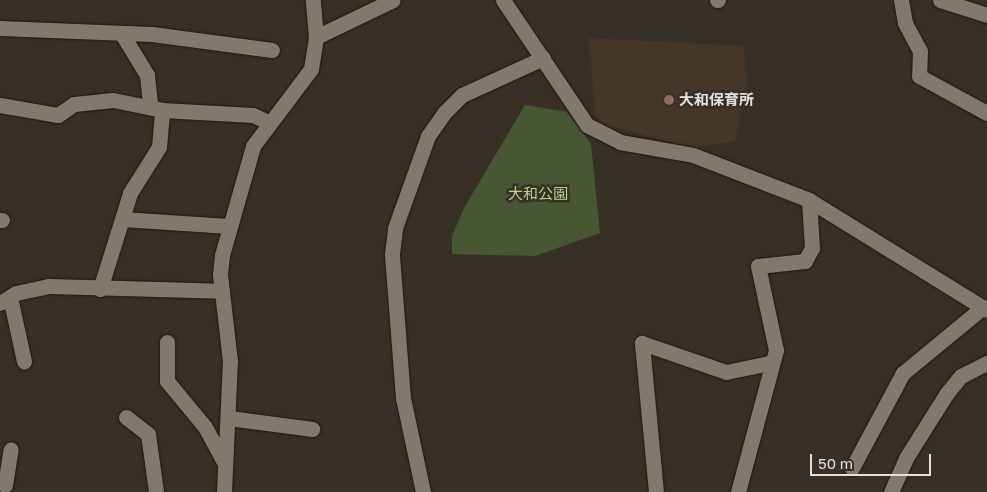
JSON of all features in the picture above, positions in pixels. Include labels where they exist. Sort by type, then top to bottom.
[{"type":"street","points":[[224,492],[229,418],[230,361],[220,274],[229,226],[253,146],[268,122],[304,82],[311,69],[316,37],[313,0]]},
{"type":"street","points":[[316,37],[393,0]]},
{"type":"street","points":[[503,0],[587,125],[620,142],[693,155],[809,200],[985,309],[903,373],[852,468]]},
{"type":"street","points":[[902,0],[905,23],[920,51],[919,76],[987,114]]},
{"type":"street","points":[[940,0],[987,16]]},
{"type":"street","points":[[0,28],[152,34],[272,50]]},
{"type":"street","points":[[100,289],[130,193],[158,147],[156,108],[147,75],[122,34]]},
{"type":"street","points":[[423,492],[403,398],[392,254],[395,228],[428,136],[445,112],[462,95],[542,58]]},
{"type":"street","points":[[0,104],[58,115],[91,100],[156,108],[253,115],[268,122]]},
{"type":"street","points":[[738,492],[776,338],[758,266],[805,261],[812,248],[809,200]]},
{"type":"street","points":[[122,218],[229,226]]},
{"type":"street","points":[[24,361],[5,300],[32,287],[222,291]]},
{"type":"street","points":[[167,342],[167,381],[205,427],[225,464]]},
{"type":"street","points":[[656,492],[642,343],[726,372],[770,363]]},
{"type":"street","points":[[891,492],[906,458],[947,392],[961,376],[987,363]]},
{"type":"street","points":[[126,417],[148,434],[156,492]]},
{"type":"street","points":[[229,418],[312,429]]},
{"type":"street","points":[[6,487],[11,449]]},
{"type":"shaded area","name":"大和保育所","points":[[589,38],[744,46],[747,85],[735,141],[692,148],[605,125],[595,115]]},
{"type":"green space","name":"大和公園","points":[[525,105],[567,112],[591,144],[600,233],[535,256],[452,254],[452,236],[464,208]]},
{"type":"place","name":"大和保育所","points":[[669,100]]}]
